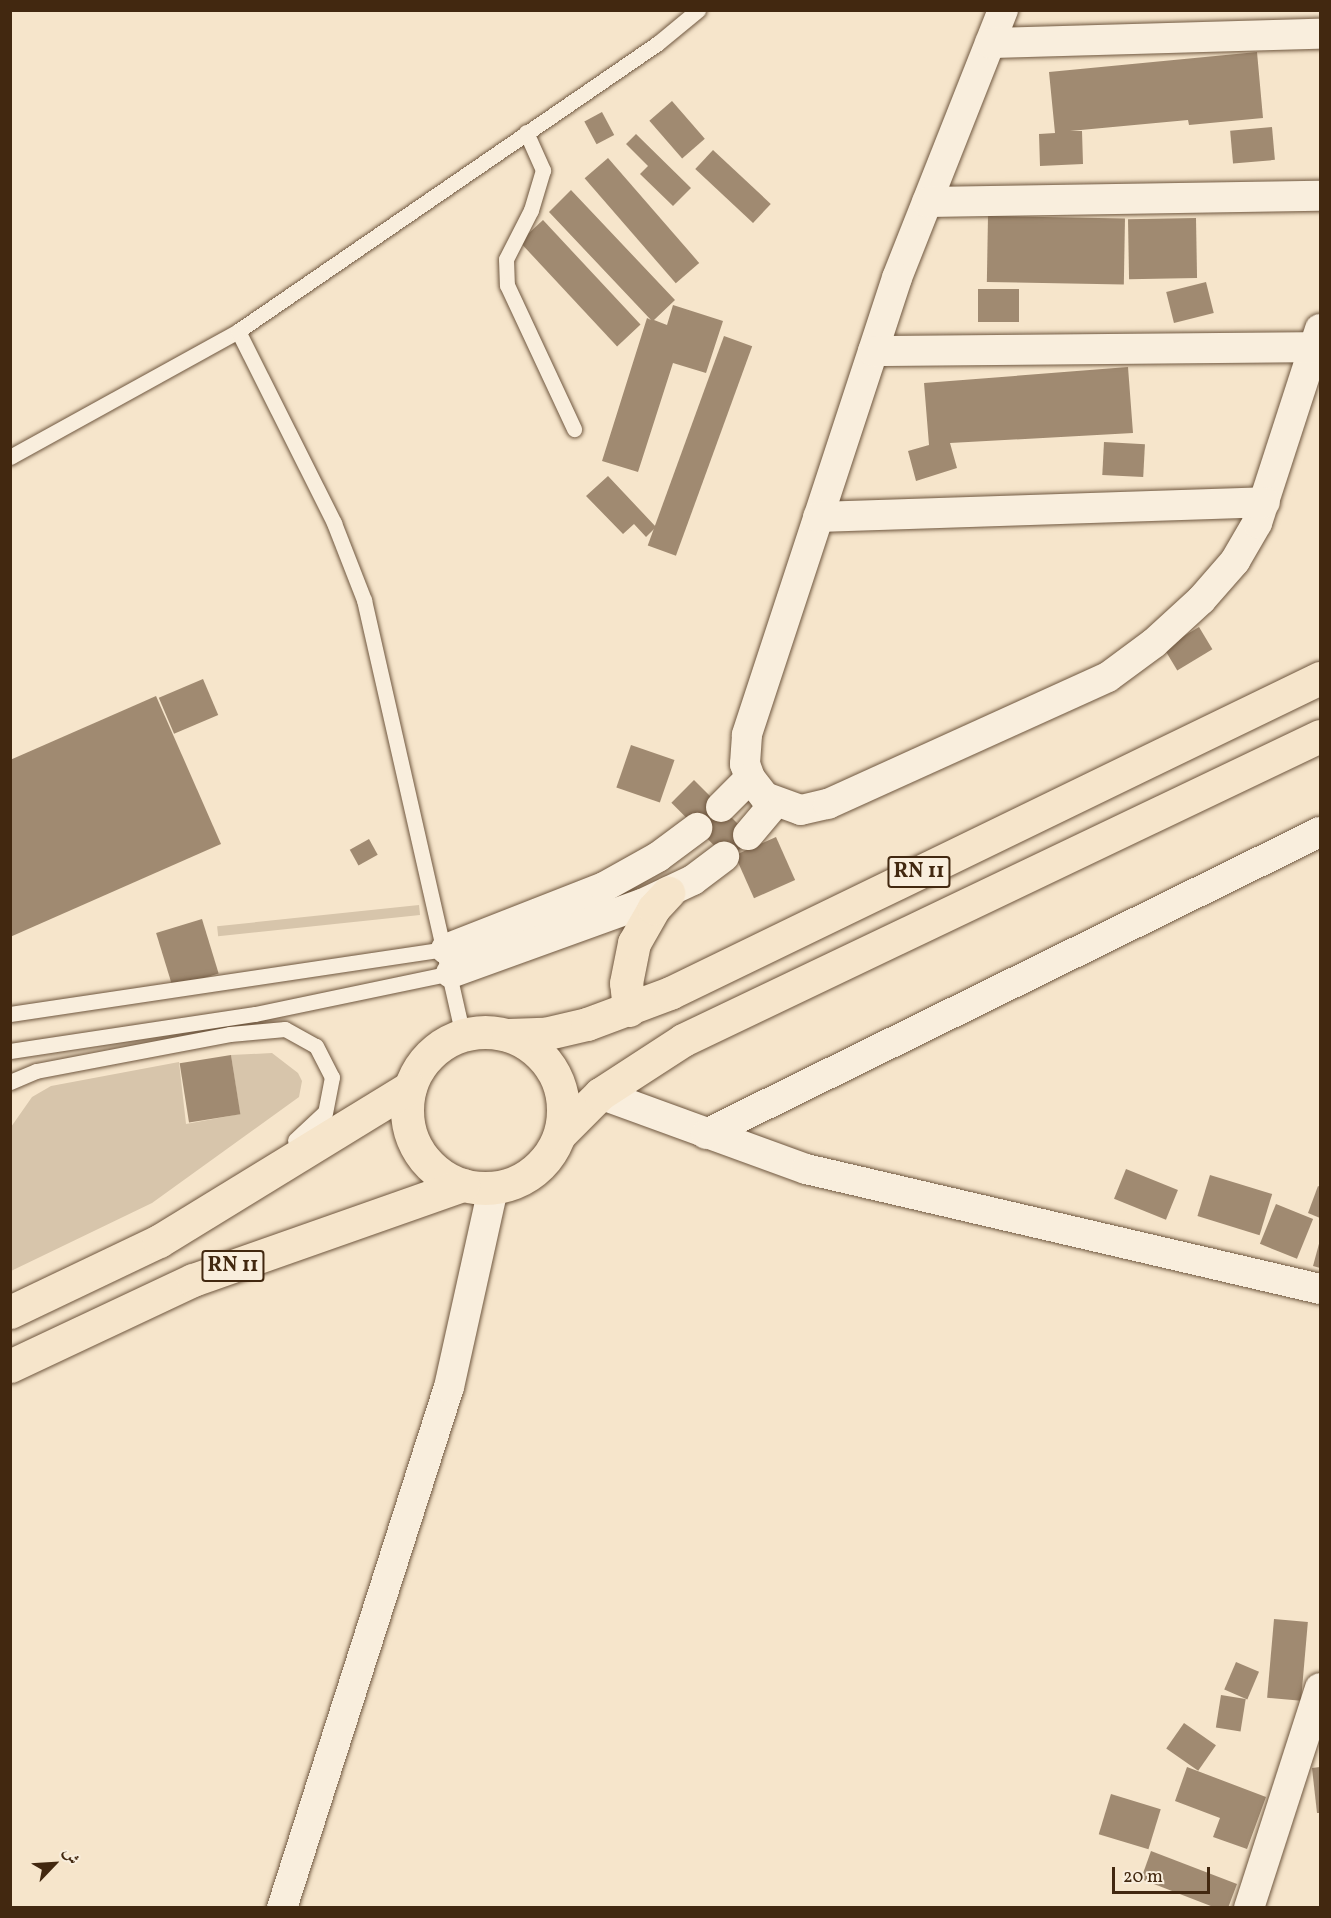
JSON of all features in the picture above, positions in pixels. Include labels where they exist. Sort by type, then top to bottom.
[{"type":"highway","name":"RN 11","points":[[508,1035],[544,1034],[629,1010],[1320,678]]},
{"type":"highway","name":"RN 11","points":[[561,1133],[600,1094],[683,1040],[1320,736]]},
{"type":"highway","points":[[629,1010],[626,983],[634,943],[642,925],[668,893]]},
{"type":"highway","points":[[486,1032],[508,1035],[535,1049],[555,1073],[564,1102],[561,1133],[546,1160],[522,1179],[478,1186],[436,1170],[416,1147],[408,1118],[411,1087],[422,1064],[440,1046],[464,1034],[486,1032]]},
{"type":"highway","name":"RN 11","points":[[10,1312],[159,1241],[411,1087]]},
{"type":"highway","name":"RN 11","points":[[10,1366],[193,1280],[478,1186]]},
{"type":"street","points":[[873,351],[1318,338],[1265,502],[1234,561],[1201,600],[1154,643],[1108,677],[828,804],[801,810],[775,803],[750,778],[744,749],[747,735],[873,351],[927,202],[1003,10]]},
{"type":"street","points":[[990,43],[1320,34]]},
{"type":"street","points":[[927,202],[1320,196]]},
{"type":"street","points":[[818,517],[1265,502]]},
{"type":"street","points":[[721,807],[750,778]]},
{"type":"street","points":[[748,835],[775,803]]},
{"type":"street","points":[[448,961],[604,886],[658,857],[697,828]]},
{"type":"street","points":[[706,1134],[1320,832]]},
{"type":"street","points":[[448,961],[668,893],[724,857]]},
{"type":"street","points":[[600,1094],[806,1169],[1320,1289]]},
{"type":"street","points":[[282,1908],[448,1387],[478,1186]]},
{"type":"street","points":[[1249,1908],[1320,1688]]},
{"type":"lane","points":[[10,457],[238,331],[658,43],[698,10]]},
{"type":"lane","points":[[526,132],[543,170],[531,210],[506,259],[507,285],[574,429]]},
{"type":"lane","points":[[238,331],[334,523],[363,600],[464,1034]]},
{"type":"lane","points":[[10,1014],[448,961]]},
{"type":"lane","points":[[10,1051],[255,1014],[448,961]]},
{"type":"lane","points":[[10,1082],[36,1071],[257,1030],[285,1029],[316,1046],[332,1077],[331,1095],[314,1126],[159,1241]]},
{"type":"shaded area","points":[[419,905],[420,915],[218,936],[217,926]]},
{"type":"shaded area","points":[[272,1053],[298,1073],[302,1081],[299,1097],[152,1203],[11,1271],[11,1127],[32,1097],[51,1086],[179,1062],[186,1124],[240,1114],[231,1055]]},
{"type":"building","points":[[1257,52],[1263,118],[1189,125],[1188,120],[1070,131],[1082,131],[1083,164],[1040,166],[1039,134],[1055,133],[1049,72]]},
{"type":"building","points":[[672,101],[705,139],[682,158],[649,121]]},
{"type":"building","points":[[602,112],[614,135],[597,144],[584,121]]},
{"type":"building","points":[[1272,127],[1275,160],[1233,164],[1230,131]]},
{"type":"building","points":[[636,134],[691,188],[673,206],[640,174],[648,166],[626,144]]},
{"type":"building","points":[[713,150],[771,204],[753,223],[695,169]]},
{"type":"building","points":[[608,158],[699,263],[676,283],[585,178]]},
{"type":"building","points":[[571,190],[675,300],[654,320],[667,325],[673,305],[723,321],[706,373],[673,363],[638,472],[602,461],[647,318],[651,320],[549,212]]},
{"type":"building","points":[[988,216],[1125,218],[1124,284],[987,282]]},
{"type":"building","points":[[1196,218],[1197,278],[1129,279],[1128,219]]},
{"type":"building","points":[[543,220],[641,325],[617,346],[520,242]]},
{"type":"building","points":[[1206,282],[1214,313],[1174,323],[1166,292]]},
{"type":"building","points":[[978,289],[1019,289],[1019,322],[978,322]]},
{"type":"building","points":[[724,336],[752,346],[676,556],[648,546]]},
{"type":"building","points":[[1128,367],[1133,433],[950,443],[957,468],[916,481],[908,451],[929,445],[924,383]]},
{"type":"building","points":[[1104,442],[1145,444],[1143,477],[1102,475]]},
{"type":"building","points":[[608,476],[656,527],[646,537],[634,524],[623,534],[586,496]]},
{"type":"building","points":[[1199,627],[1212,649],[1177,670],[1164,648]]},
{"type":"building","points":[[203,679],[218,715],[174,734],[159,698]]},
{"type":"building","points":[[156,696],[221,844],[10,937],[10,760]]},
{"type":"building","points":[[631,745],[674,760],[660,803],[616,788]]},
{"type":"building","points":[[694,780],[751,837],[729,860],[671,803]]},
{"type":"building","points":[[776,837],[795,880],[754,898],[735,855]]},
{"type":"building","points":[[369,839],[378,855],[358,865],[350,850]]},
{"type":"building","points":[[202,919],[219,974],[173,988],[156,933]]},
{"type":"building","points":[[231,1055],[240,1114],[189,1122],[180,1063]]},
{"type":"building","points":[[1126,1169],[1178,1190],[1166,1220],[1114,1199]]},
{"type":"building","points":[[1210,1175],[1272,1194],[1260,1235],[1197,1216]]},
{"type":"building","points":[[1318,1186],[1320,1187],[1320,1218],[1308,1213]]},
{"type":"building","points":[[1276,1204],[1313,1219],[1297,1259],[1260,1244]]},
{"type":"building","points":[[1320,1240],[1320,1268],[1313,1266]]},
{"type":"building","points":[[1274,1619],[1308,1622],[1301,1701],[1267,1698]]},
{"type":"building","points":[[1236,1662],[1259,1672],[1247,1699],[1224,1690]]},
{"type":"building","points":[[1221,1695],[1246,1699],[1241,1732],[1216,1728]]},
{"type":"building","points":[[1184,1723],[1216,1745],[1198,1771],[1166,1748]]},
{"type":"building","points":[[1187,1767],[1266,1797],[1247,1849],[1213,1837],[1220,1818],[1175,1801]]},
{"type":"building","points":[[1320,1767],[1320,1813],[1317,1813],[1312,1768]]},
{"type":"building","points":[[1111,1794],[1161,1809],[1148,1849],[1099,1834]]},
{"type":"building","points":[[1151,1851],[1237,1884],[1228,1908],[1216,1908],[1141,1879]]}]
